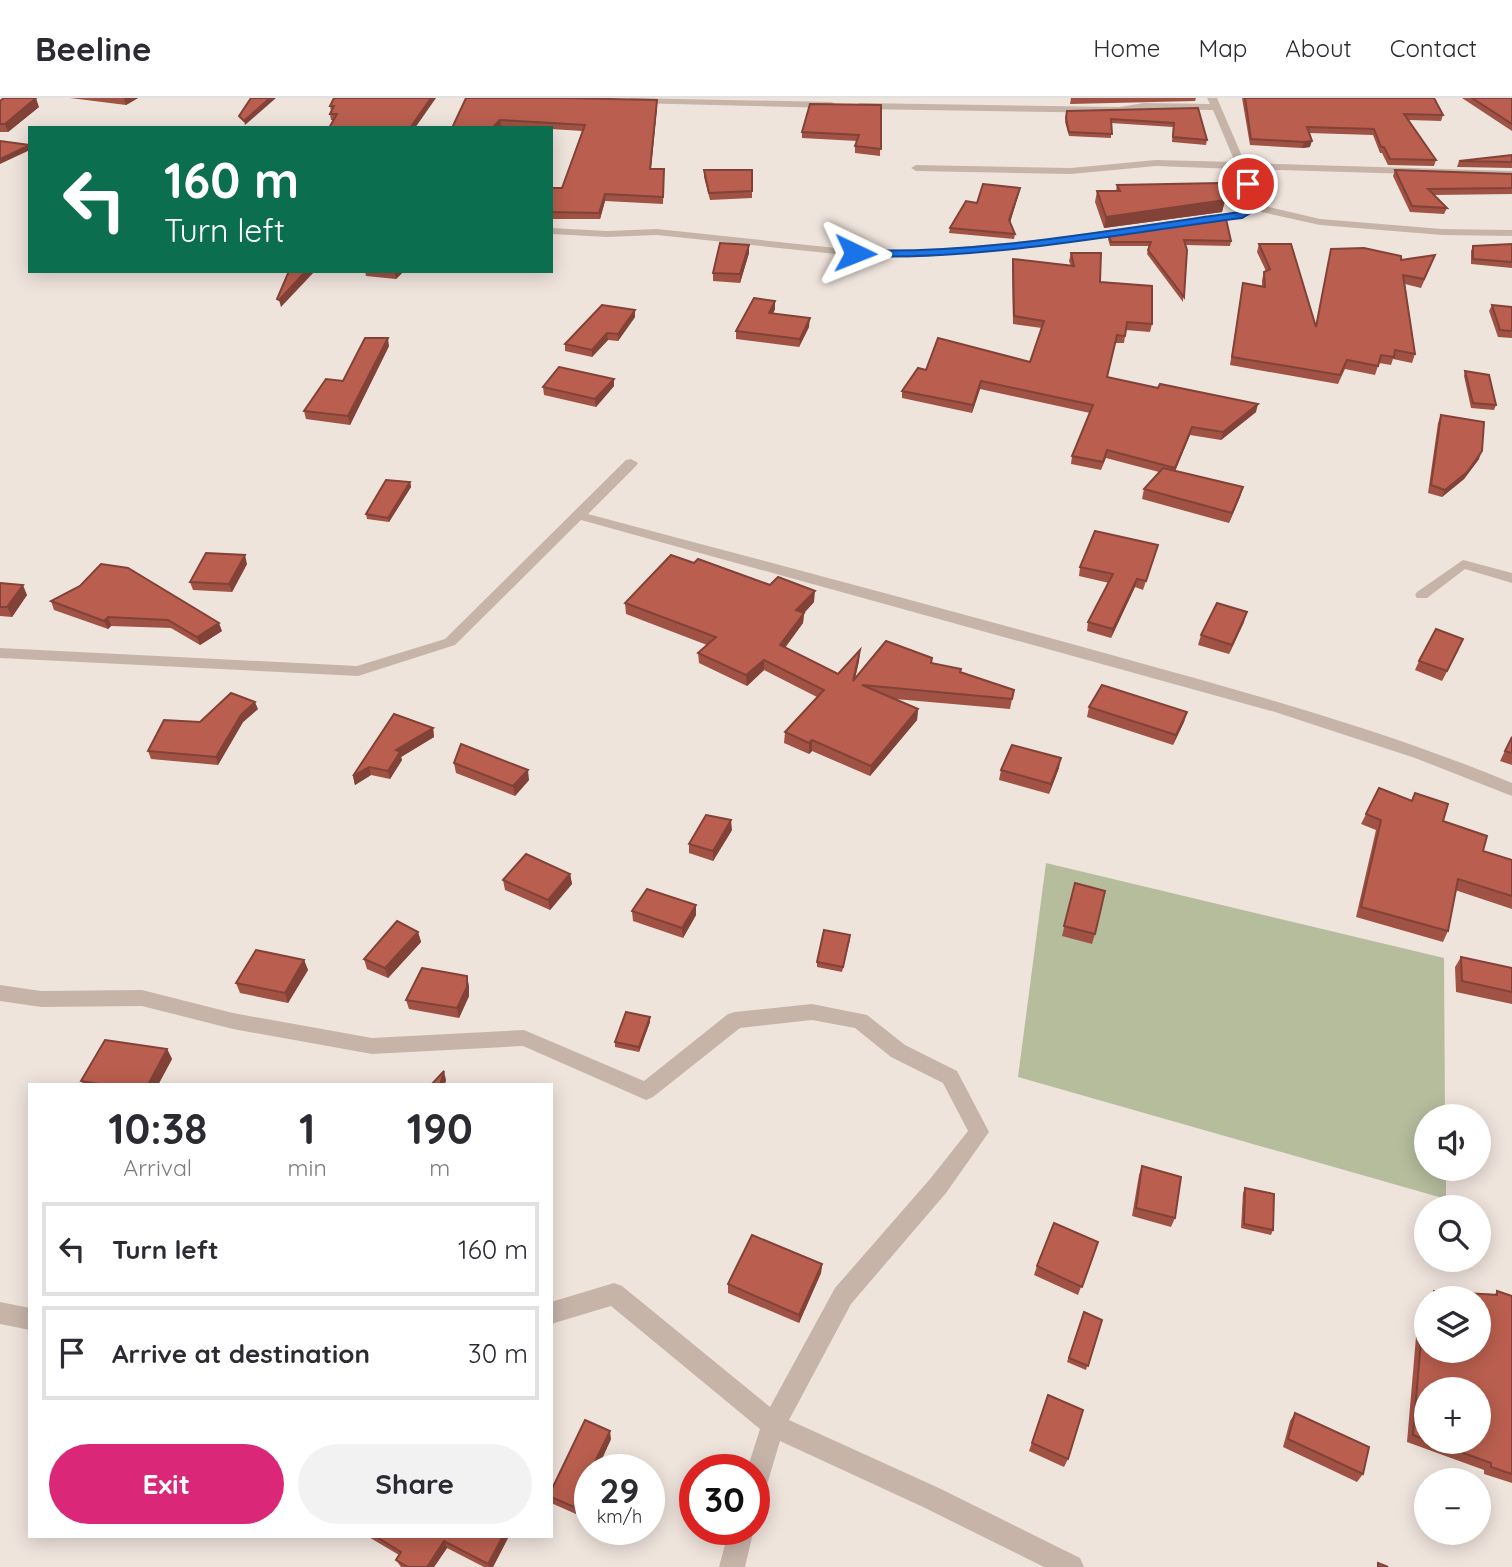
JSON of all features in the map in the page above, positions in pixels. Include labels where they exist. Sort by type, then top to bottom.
[{"type":"street","points":[[618,100],[998,110],[1119,110],[1144,106],[1215,103],[1241,164],[1255,207]]},
{"type":"street","points":[[916,168],[1071,171],[1156,163],[1512,174]]},
{"type":"street","points":[[553,231],[607,234],[657,232],[855,253],[909,255],[1046,242],[1200,222],[1242,215],[1255,207],[1320,222],[1443,232],[1512,233]]},
{"type":"street","points":[[0,653],[358,671],[450,642],[631,463]]},
{"type":"street","points":[[577,515],[1004,630],[1305,715],[1470,771],[1512,790]]},
{"type":"street","points":[[1422,595],[1463,564],[1512,578]]},
{"type":"street","points":[[0,993],[41,999],[142,998],[233,1021],[372,1046],[524,1038],[646,1091],[736,1020],[812,1012],[860,1021],[898,1051],[950,1077],[979,1132],[937,1186],[843,1296],[773,1425],[764,1454]]},
{"type":"street","points":[[553,1311],[614,1294],[773,1425],[932,1498],[1071,1567]]},
{"type":"street","points":[[0,1313],[28,1319]]},
{"type":"street","points":[[732,1567],[739,1545]]},
{"type":"green space","points":[[1046,863],[1444,958],[1445,1104],[1414,1104],[1414,1181],[1446,1181],[1446,1195],[1432,1195],[1018,1077]]},
{"type":"building","points":[[4,98],[36,98],[5,124],[0,124],[0,101]]},
{"type":"building","points":[[251,98],[270,98],[244,121],[239,116]]},
{"type":"building","points":[[334,98],[431,98],[411,126],[330,126],[337,114],[330,114],[334,106],[330,106]]},
{"type":"building","points":[[466,98],[657,100],[650,169],[664,169],[663,197],[605,194],[599,213],[553,212],[553,188],[562,188],[585,125],[500,120],[494,126],[453,126]]},
{"type":"building","points":[[1245,98],[1434,98],[1443,115],[1404,114],[1436,160],[1390,159],[1384,147],[1381,147],[1374,129],[1307,127],[1312,141],[1251,139]]},
{"type":"building","points":[[1472,98],[1512,98],[1512,124]]},
{"type":"building","points":[[810,104],[881,105],[881,149],[855,146],[859,135],[802,132]]},
{"type":"building","points":[[1198,108],[1207,140],[1173,137],[1174,123],[1111,119],[1112,134],[1069,132],[1066,118],[1067,111]]},
{"type":"building","points":[[0,141],[28,145],[28,146],[0,159]]},
{"type":"building","points":[[1512,155],[1512,162],[1459,161]]},
{"type":"building","points":[[704,170],[752,170],[752,191],[709,193]]},
{"type":"building","points":[[1395,170],[1512,174],[1512,188],[1428,189],[1447,208],[1412,206]]},
{"type":"building","points":[[1221,183],[1225,200],[1106,217],[1097,191],[1120,191],[1117,185]]},
{"type":"building","points":[[983,184],[1020,188],[1009,220],[1015,234],[950,228],[966,201],[977,203]]},
{"type":"building","points":[[1226,219],[1231,241],[1184,240],[1187,250],[1184,297],[1148,250],[1151,242],[1111,242],[1109,235]]},
{"type":"building","points":[[720,243],[749,245],[740,274],[713,273]]},
{"type":"building","points":[[1259,244],[1291,244],[1316,327],[1331,249],[1364,248],[1401,256],[1401,260],[1435,255],[1424,279],[1403,275],[1415,354],[1395,350],[1394,357],[1381,355],[1378,366],[1347,360],[1340,375],[1232,357],[1243,283],[1265,287],[1264,272],[1270,269]]},
{"type":"building","points":[[1512,244],[1512,262],[1473,259],[1473,246]]},
{"type":"building","points":[[1071,253],[1101,253],[1100,282],[1152,286],[1152,324],[1127,322],[1125,336],[1117,335],[1107,377],[1158,388],[1160,384],[1258,404],[1223,432],[1192,427],[1175,468],[1107,450],[1103,462],[1072,456],[1093,405],[981,381],[973,405],[902,391],[918,368],[926,370],[938,338],[1030,362],[1044,321],[1014,316],[1013,259],[1074,266]]},
{"type":"building","points":[[288,273],[304,273],[279,300],[277,299]]},
{"type":"building","points":[[754,298],[775,301],[769,313],[810,318],[800,339],[736,331]]},
{"type":"building","points":[[602,305],[635,310],[618,334],[607,333],[592,350],[565,344]]},
{"type":"building","points":[[1492,305],[1512,307],[1512,331],[1500,330]]},
{"type":"building","points":[[365,338],[388,338],[348,416],[304,411],[326,379],[343,381]]},
{"type":"building","points":[[559,367],[614,379],[595,399],[543,387]]},
{"type":"building","points":[[1465,371],[1489,375],[1496,405],[1473,403]]},
{"type":"building","points":[[1441,415],[1484,422],[1482,451],[1467,472],[1445,490],[1431,485]]},
{"type":"building","points":[[1163,468],[1243,487],[1232,513],[1144,489]]},
{"type":"building","points":[[386,480],[410,482],[388,518],[366,514]]},
{"type":"building","points":[[1095,531],[1158,545],[1146,581],[1137,579],[1113,629],[1088,622],[1113,574],[1080,567]]},
{"type":"building","points":[[206,553],[245,555],[229,584],[190,582]]},
{"type":"building","points":[[671,555],[694,563],[698,559],[770,585],[778,577],[815,591],[796,610],[804,613],[780,645],[838,674],[860,650],[853,681],[886,641],[932,658],[931,663],[961,669],[960,672],[1014,690],[1012,699],[862,685],[918,709],[871,766],[812,740],[809,743],[785,732],[824,690],[764,660],[746,675],[698,653],[716,637],[625,603]]},
{"type":"building","points":[[101,564],[128,568],[219,623],[197,637],[168,620],[108,617],[104,621],[51,601],[80,586]]},
{"type":"building","points":[[0,583],[23,585],[7,607],[0,607]]},
{"type":"building","points":[[1217,603],[1247,612],[1232,645],[1201,635]]},
{"type":"building","points":[[1436,629],[1463,639],[1447,671],[1419,661]]},
{"type":"building","points":[[1102,685],[1187,712],[1176,735],[1089,707]]},
{"type":"building","points":[[231,693],[255,702],[241,715],[216,757],[148,751],[164,720],[200,722]]},
{"type":"building","points":[[394,714],[433,728],[396,750],[400,752],[388,771],[369,767],[353,776]]},
{"type":"building","points":[[1512,737],[1512,753],[1505,751]]},
{"type":"building","points":[[461,744],[528,770],[513,786],[454,763]]},
{"type":"building","points":[[1012,745],[1061,758],[1051,784],[1001,770]]},
{"type":"building","points":[[1379,788],[1412,801],[1415,793],[1448,804],[1443,821],[1487,836],[1483,851],[1512,860],[1512,896],[1458,879],[1448,931],[1361,907],[1381,820],[1366,814]]},
{"type":"building","points":[[706,815],[731,820],[713,851],[689,844]]},
{"type":"building","points":[[526,854],[570,874],[548,900],[503,880]]},
{"type":"building","points":[[1075,883],[1105,891],[1095,934],[1064,926]]},
{"type":"building","points":[[647,889],[696,905],[682,928],[632,911]]},
{"type":"building","points":[[397,921],[418,932],[385,968],[364,959]]},
{"type":"building","points":[[824,930],[850,935],[843,967],[817,962]]},
{"type":"building","points":[[256,950],[304,960],[285,993],[236,983]]},
{"type":"building","points":[[1461,957],[1512,968],[1512,992],[1462,981]]},
{"type":"building","points":[[422,968],[467,976],[467,987],[457,1008],[406,1000]]},
{"type":"building","points":[[626,1012],[650,1017],[639,1047],[615,1042]]},
{"type":"building","points":[[105,1040],[167,1049],[149,1083],[81,1081]]},
{"type":"building","points":[[444,1071],[441,1083],[433,1083]]},
{"type":"building","points":[[1142,1166],[1181,1177],[1175,1218],[1136,1208]]},
{"type":"building","points":[[1245,1188],[1274,1194],[1273,1230],[1244,1224]]},
{"type":"building","points":[[1054,1223],[1098,1242],[1082,1287],[1037,1266]]},
{"type":"building","points":[[752,1235],[822,1264],[799,1315],[728,1284]]},
{"type":"building","points":[[1497,1291],[1512,1296],[1512,1474],[1466,1454],[1491,1454],[1491,1377],[1418,1377],[1419,1363],[1491,1363],[1491,1295],[1497,1295]]},
{"type":"building","points":[[1084,1312],[1102,1320],[1088,1366],[1069,1358]]},
{"type":"building","points":[[1048,1395],[1083,1410],[1068,1459],[1032,1443]]},
{"type":"building","points":[[1295,1413],[1369,1447],[1363,1474],[1288,1439]]},
{"type":"building","points":[[585,1420],[610,1431],[599,1454],[574,1454],[574,1507],[553,1498],[553,1487]]},
{"type":"building","points":[[378,1538],[502,1538],[488,1564],[444,1541],[427,1567],[408,1567],[396,1560],[401,1552]]},
{"type":"route","points":[[855,253],[909,255],[964,251],[1242,215],[1255,207],[1248,184]]}]
